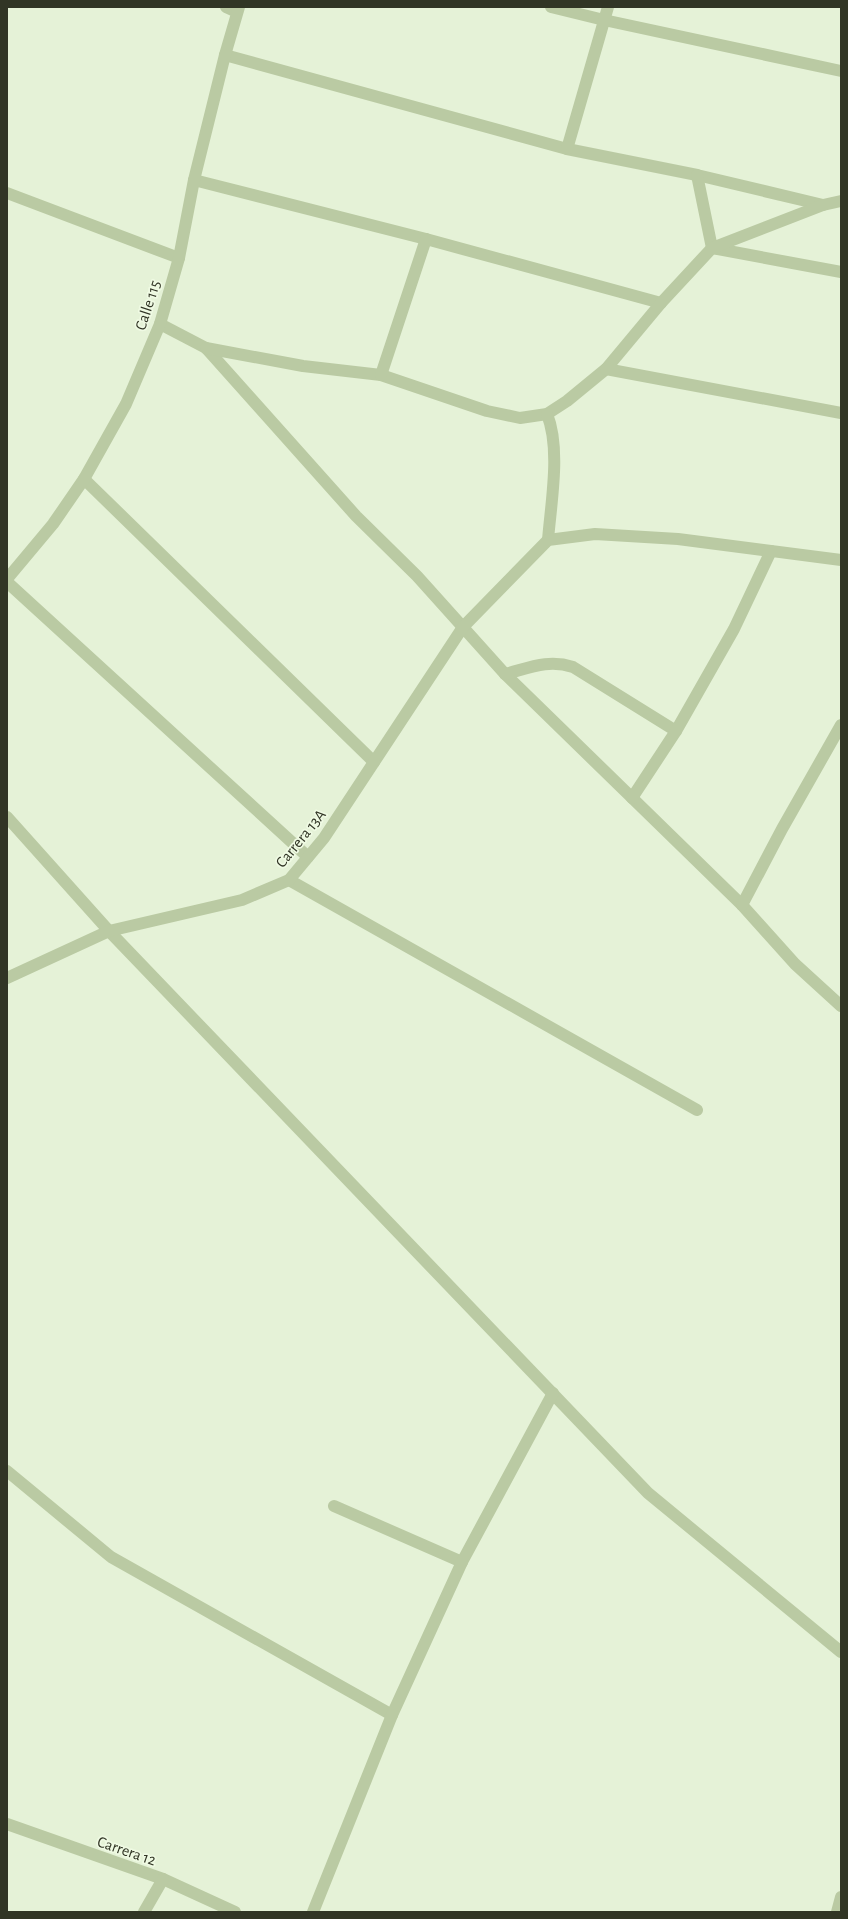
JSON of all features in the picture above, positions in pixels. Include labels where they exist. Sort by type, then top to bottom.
[{"type":"street","points":[[226,7],[238,9]]},
{"type":"street","points":[[551,7],[604,20],[841,71]]},
{"type":"street","points":[[567,149],[608,7]]},
{"type":"street","name":"Calle 115","points":[[7,580],[53,524],[84,479],[126,404],[160,324],[179,258],[194,180],[238,9]]},
{"type":"street","points":[[225,55],[567,149],[697,175],[823,205]]},
{"type":"street","points":[[697,175],[712,248]]},
{"type":"street","points":[[194,180],[426,239],[661,303]]},
{"type":"street","points":[[7,193],[179,258]]},
{"type":"street","points":[[160,324],[206,348],[303,366],[381,376],[487,411],[520,418],[547,414],[568,401],[606,369],[661,303],[712,248],[823,205],[841,201]]},
{"type":"street","points":[[381,376],[426,239]]},
{"type":"street","points":[[712,248],[841,272]]},
{"type":"street","points":[[206,348],[356,516],[417,576],[505,674],[742,906],[795,964],[841,1006]]},
{"type":"street","points":[[606,369],[841,413]]},
{"type":"street","points":[[547,414],[552,427],[554,449],[548,540],[595,534],[678,539],[841,560]]},
{"type":"street","points":[[84,479],[374,762]]},
{"type":"street","name":"Carrera 13A","points":[[7,978],[109,931],[242,900],[289,880],[324,838],[463,627],[548,540]]},
{"type":"street","points":[[632,798],[676,731],[734,629],[772,551]]},
{"type":"street","points":[[7,580],[308,857]]},
{"type":"street","points":[[505,674],[547,663],[561,663],[573,667],[676,731]]},
{"type":"street","points":[[742,906],[841,725]]},
{"type":"street","points":[[7,817],[109,931],[648,1493],[841,1652]]},
{"type":"street","points":[[289,880],[697,1110]]},
{"type":"street","points":[[313,1912],[392,1715],[462,1562],[553,1393]]},
{"type":"street","points":[[7,1471],[110,1557],[392,1715]]},
{"type":"street","points":[[334,1506],[462,1562]]},
{"type":"street","name":"Carrera 12","points":[[7,1824],[163,1880],[235,1912]]},
{"type":"street","points":[[144,1912],[163,1880]]},
{"type":"street","points":[[837,1912],[841,1896]]}]
